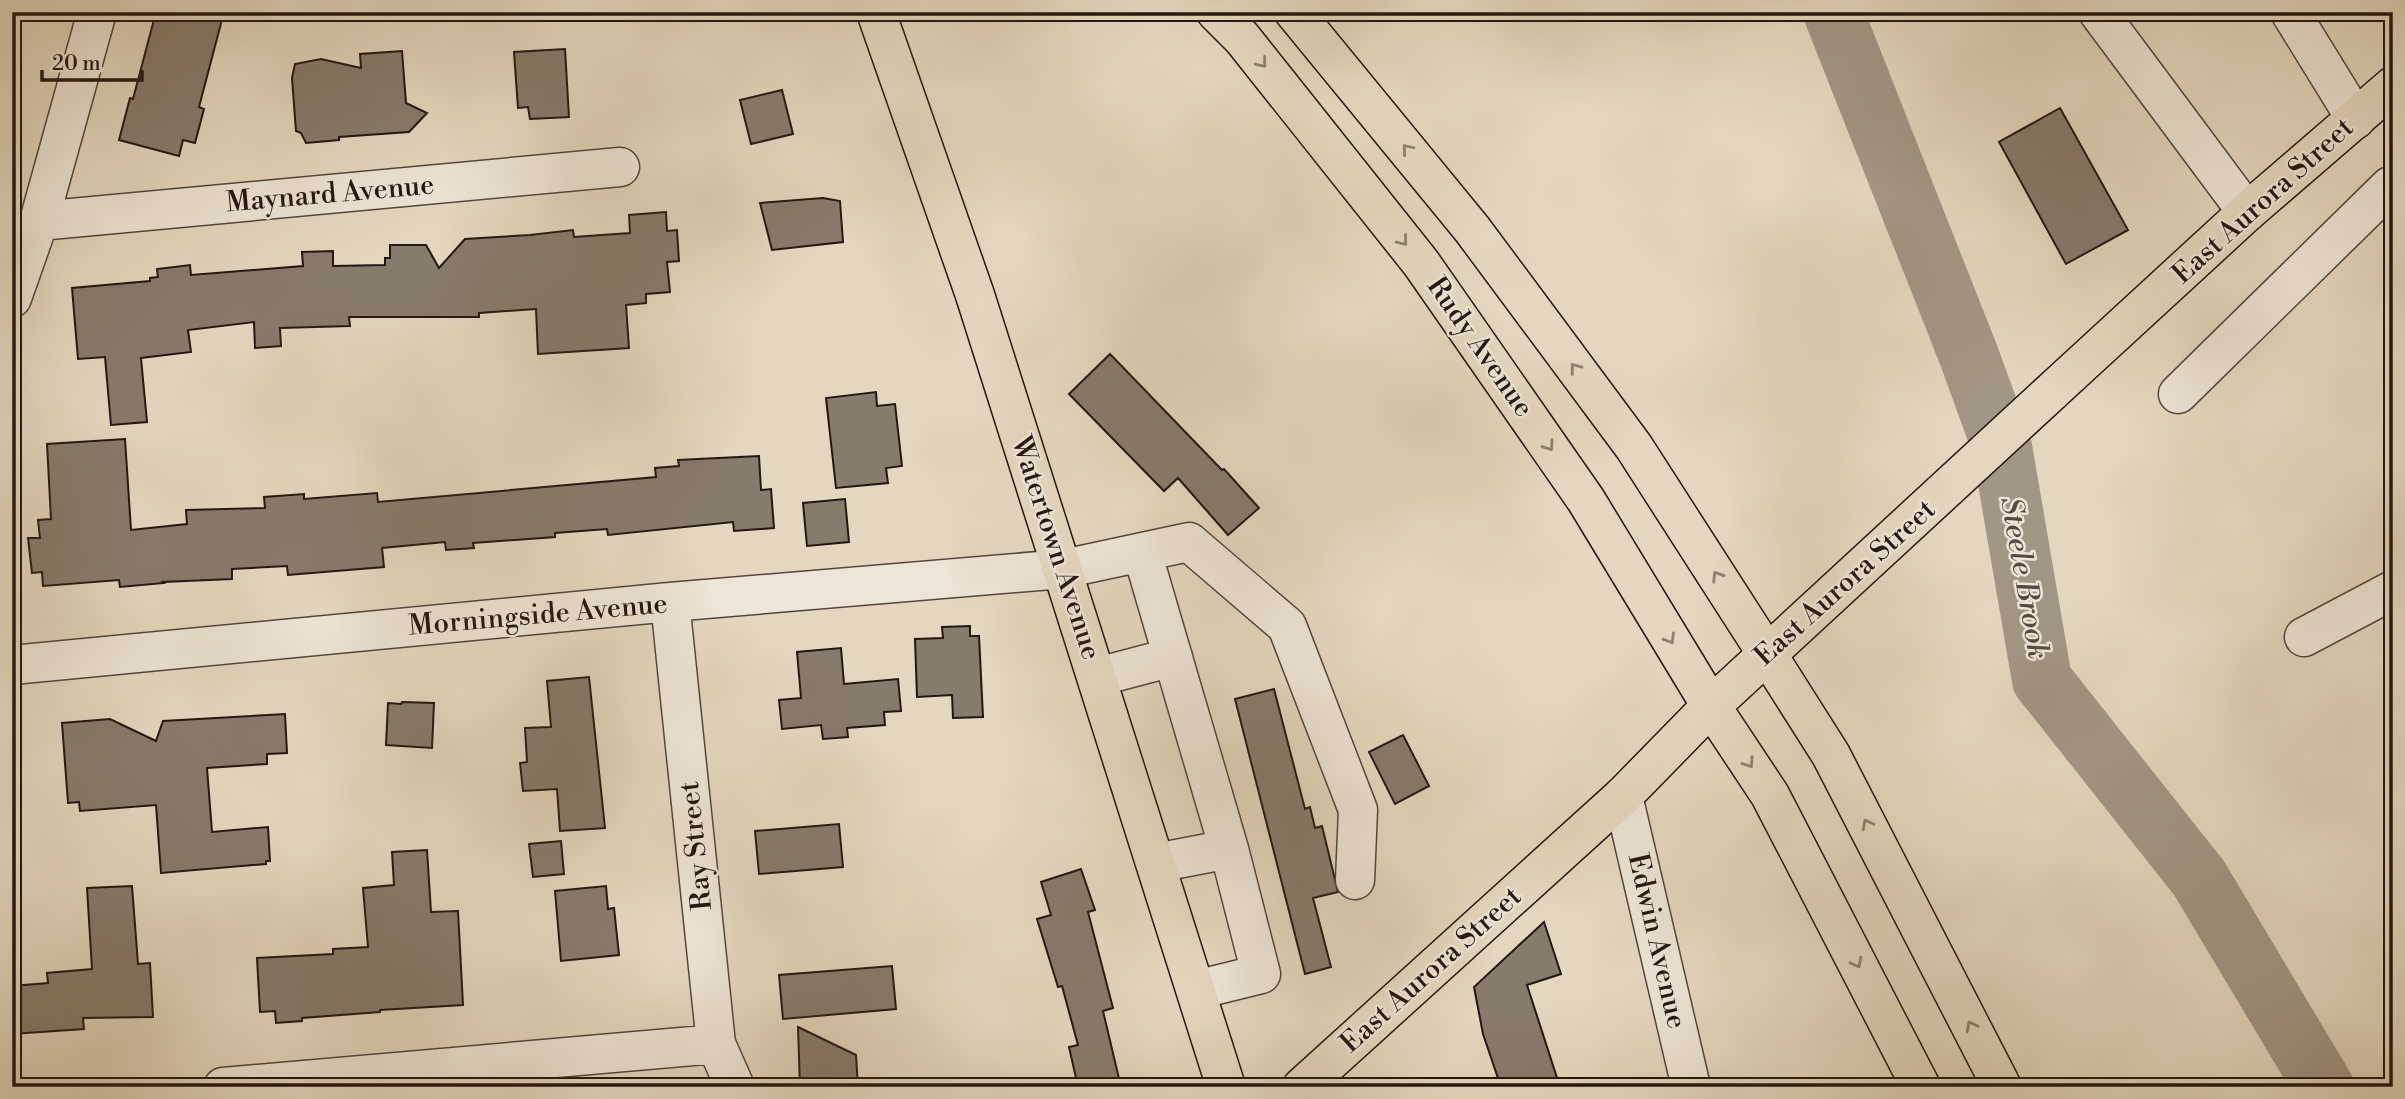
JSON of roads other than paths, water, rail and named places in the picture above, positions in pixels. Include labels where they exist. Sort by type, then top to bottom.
[{"type":"main road","name":"Watertown Avenue","points":[[876,12],[975,295],[1226,1087]]},
{"type":"main road","name":"Rudy Avenue","points":[[1216,12],[1242,38],[1421,263],[1586,500],[1711,706],[1770,794],[1921,1087]]},
{"type":"main road","points":[[1294,12],[1472,229],[1634,447],[1832,755],[2002,1087]]},
{"type":"main road","name":"East Aurora Street","points":[[1302,1087],[1623,796],[1711,706],[2061,383],[2248,212],[2393,86]]},
{"type":"street","points":[[12,298],[39,221],[97,12]]},
{"type":"street","points":[[2098,12],[2248,212]]},
{"type":"street","points":[[2290,12],[2356,119]]},
{"type":"street","name":"Maynard Avenue","points":[[39,221],[620,167]]},
{"type":"street","points":[[2178,394],[2390,186]]},
{"type":"street","name":"Morningside Avenue","points":[[12,665],[670,602],[1063,569],[1189,542],[1287,626],[1358,810],[1355,880]]},
{"type":"street","points":[[1142,552],[1229,849],[1261,974],[1196,990]]},
{"type":"street","points":[[2304,637],[2393,590]]},
{"type":"street","name":"Ray Street","points":[[670,602],[716,1044],[735,1087]]},
{"type":"street","points":[[1097,677],[1173,657]]},
{"type":"street","name":"Edwin Avenue","points":[[1623,796],[1691,1087]]},
{"type":"street","points":[[1156,863],[1229,849]]},
{"type":"street","points":[[223,1087],[716,1044]]},
{"type":"waterway","name":"Steele Brook","points":[[1833,12],[1969,356],[2002,447],[2042,680],[2199,878],[2324,1087]]}]
